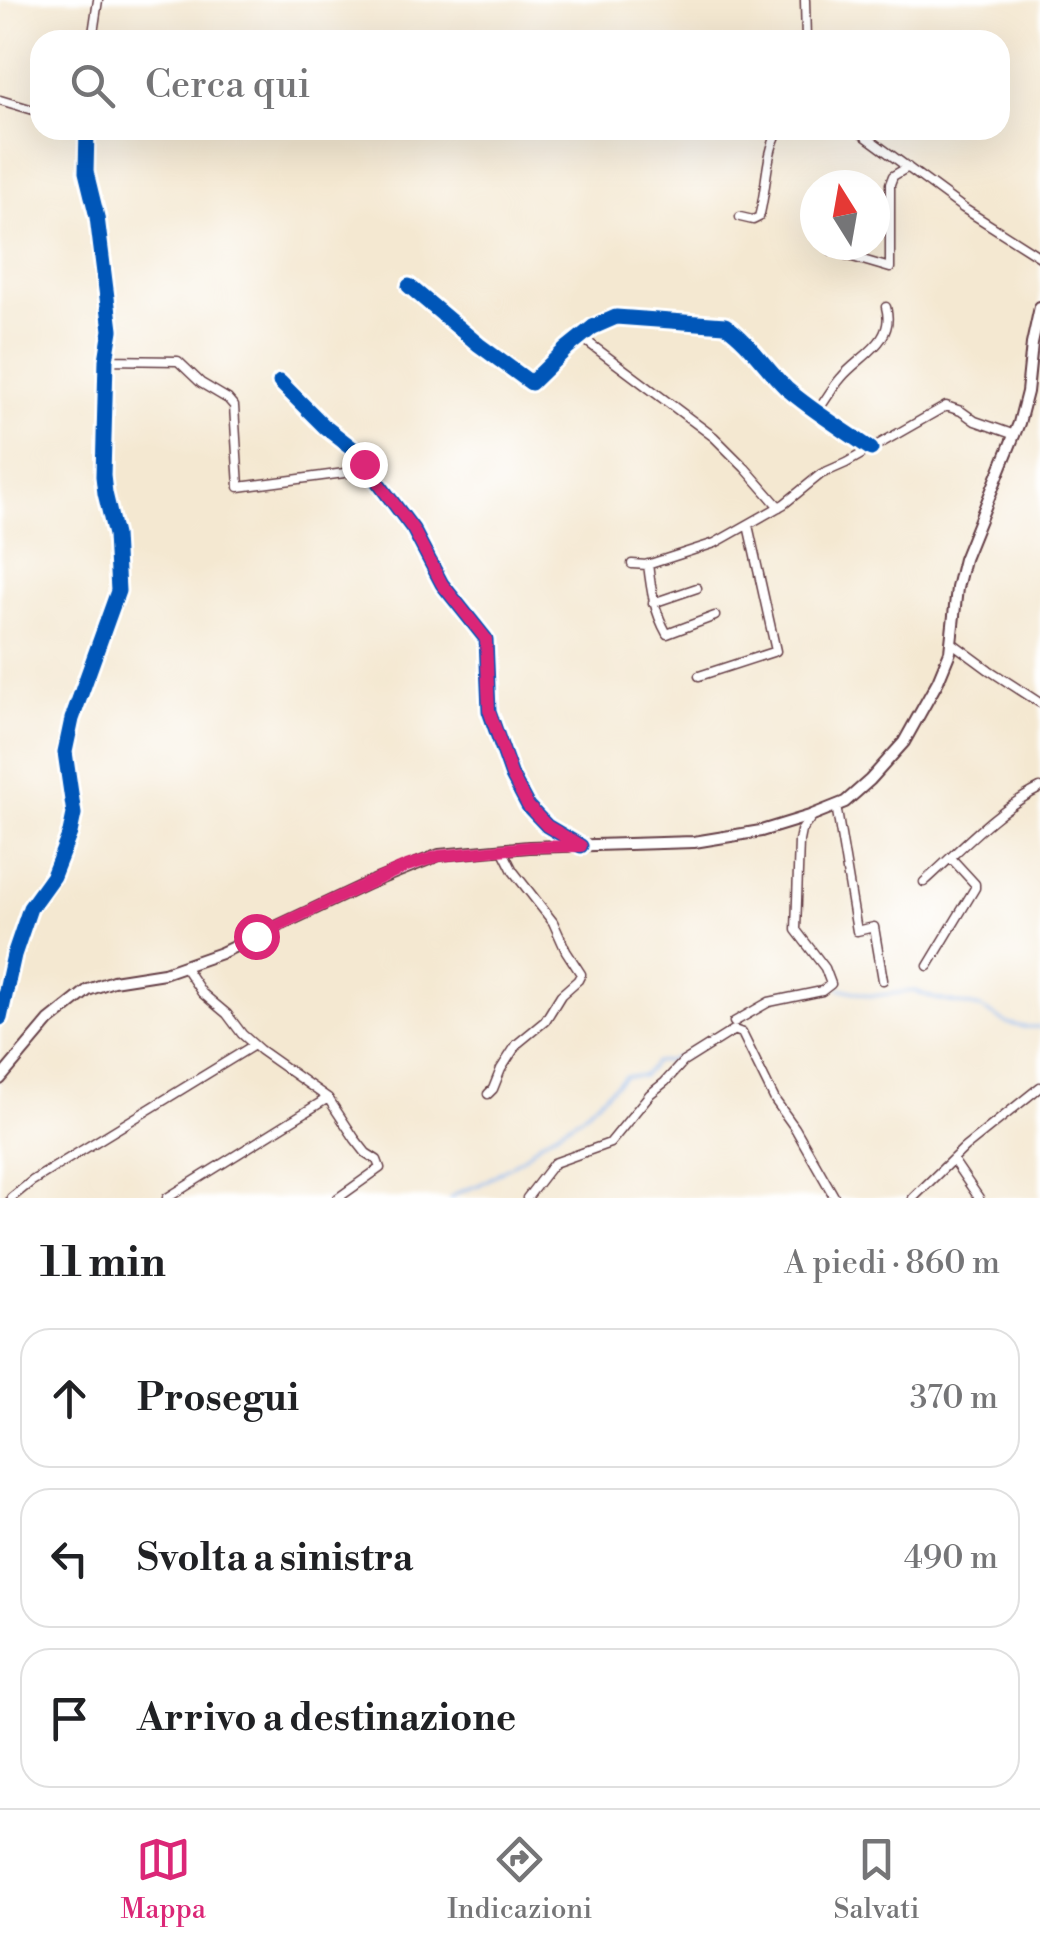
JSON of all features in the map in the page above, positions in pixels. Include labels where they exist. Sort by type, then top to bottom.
[{"type":"main road","points":[[0,1079],[49,1021],[88,990],[100,984],[164,973],[221,953],[407,866],[439,856],[502,849],[694,842],[760,830],[845,802],[904,742],[950,652],[964,560],[1015,435],[1028,392],[1040,307]]},
{"type":"street","points":[[94,30],[98,0]]},
{"type":"street","points":[[804,0],[806,30]]},
{"type":"street","points":[[0,100],[30,109]]},
{"type":"street","points":[[0,1018],[14,955],[30,908],[53,876],[70,833],[74,814],[65,752],[72,719],[118,590],[115,534],[103,476],[110,330],[97,217],[86,172],[87,140]]},
{"type":"street","points":[[740,217],[759,218],[774,140]]},
{"type":"street","points":[[870,140],[963,208],[1040,257]]},
{"type":"street","points":[[890,184],[896,173],[908,168]]},
{"type":"street","points":[[863,260],[890,268],[890,260]]},
{"type":"street","points":[[409,286],[531,383],[592,327],[616,317],[725,325],[740,335],[784,386],[872,448]]},
{"type":"street","points":[[817,412],[844,374],[880,341],[888,323],[886,307]]},
{"type":"street","points":[[581,337],[714,438],[779,508]]},
{"type":"street","points":[[106,360],[178,361],[201,383],[228,399],[234,406],[239,487],[368,470]]},
{"type":"street","points":[[280,382],[325,427],[356,451],[413,529],[442,584],[486,639],[489,710],[512,776],[528,806],[547,826],[581,846]]},
{"type":"street","points":[[632,564],[648,564],[716,543],[779,508],[822,474],[946,406],[1015,435]]},
{"type":"street","points":[[699,676],[776,650],[748,525]]},
{"type":"street","points":[[648,564],[653,604],[667,634],[714,616]]},
{"type":"street","points":[[653,604],[697,588]]},
{"type":"street","points":[[951,642],[1040,703]]},
{"type":"street","points":[[924,882],[1022,796],[1040,788]]},
{"type":"street","points":[[836,806],[856,931],[874,928],[883,980]]},
{"type":"street","points":[[734,1022],[770,1002],[822,991],[831,984],[796,930],[800,835],[814,815]]},
{"type":"street","points":[[488,1094],[517,1044],[546,1021],[561,995],[581,974],[553,922],[513,871],[502,849]]},
{"type":"street","points":[[928,966],[975,888],[951,858]]},
{"type":"street","points":[[184,966],[202,993],[227,1014],[242,1034],[328,1098],[355,1139],[376,1160],[380,1168],[338,1198]]},
{"type":"street","points":[[528,1198],[554,1163],[610,1143],[650,1094],[683,1062],[734,1030],[742,1033],[775,1100],[796,1128],[835,1198]]},
{"type":"street","points":[[0,1192],[11,1198],[32,1181],[254,1044]]},
{"type":"street","points":[[913,1198],[1040,1087]]},
{"type":"street","points":[[167,1198],[328,1098]]},
{"type":"street","points":[[953,1160],[979,1198]]},
{"type":"waterway","points":[[839,988],[872,996],[915,991],[981,1008],[1007,1023],[1040,1027]]},
{"type":"waterway","points":[[450,1198],[523,1158],[540,1142],[580,1117],[625,1076],[643,1076],[655,1062],[690,1053]]},
{"type":"cycle path","points":[[0,1018],[14,955],[30,908],[53,876],[70,833],[74,814],[65,752],[72,719],[118,591],[115,535],[103,476],[106,360],[111,330],[97,217],[86,172],[87,140]]},
{"type":"cycle path","points":[[409,286],[531,383],[593,327],[616,317],[725,325],[786,388],[871,449]]},
{"type":"cycle path","points":[[280,382],[325,427],[356,451],[413,529],[442,584],[486,639],[489,711],[512,776],[528,806],[547,826],[581,846]]},
{"type":"route","points":[[256,936],[407,866],[439,856],[581,846],[547,826],[528,806],[512,776],[489,710],[486,639],[460,610],[413,529],[364,464]]}]
